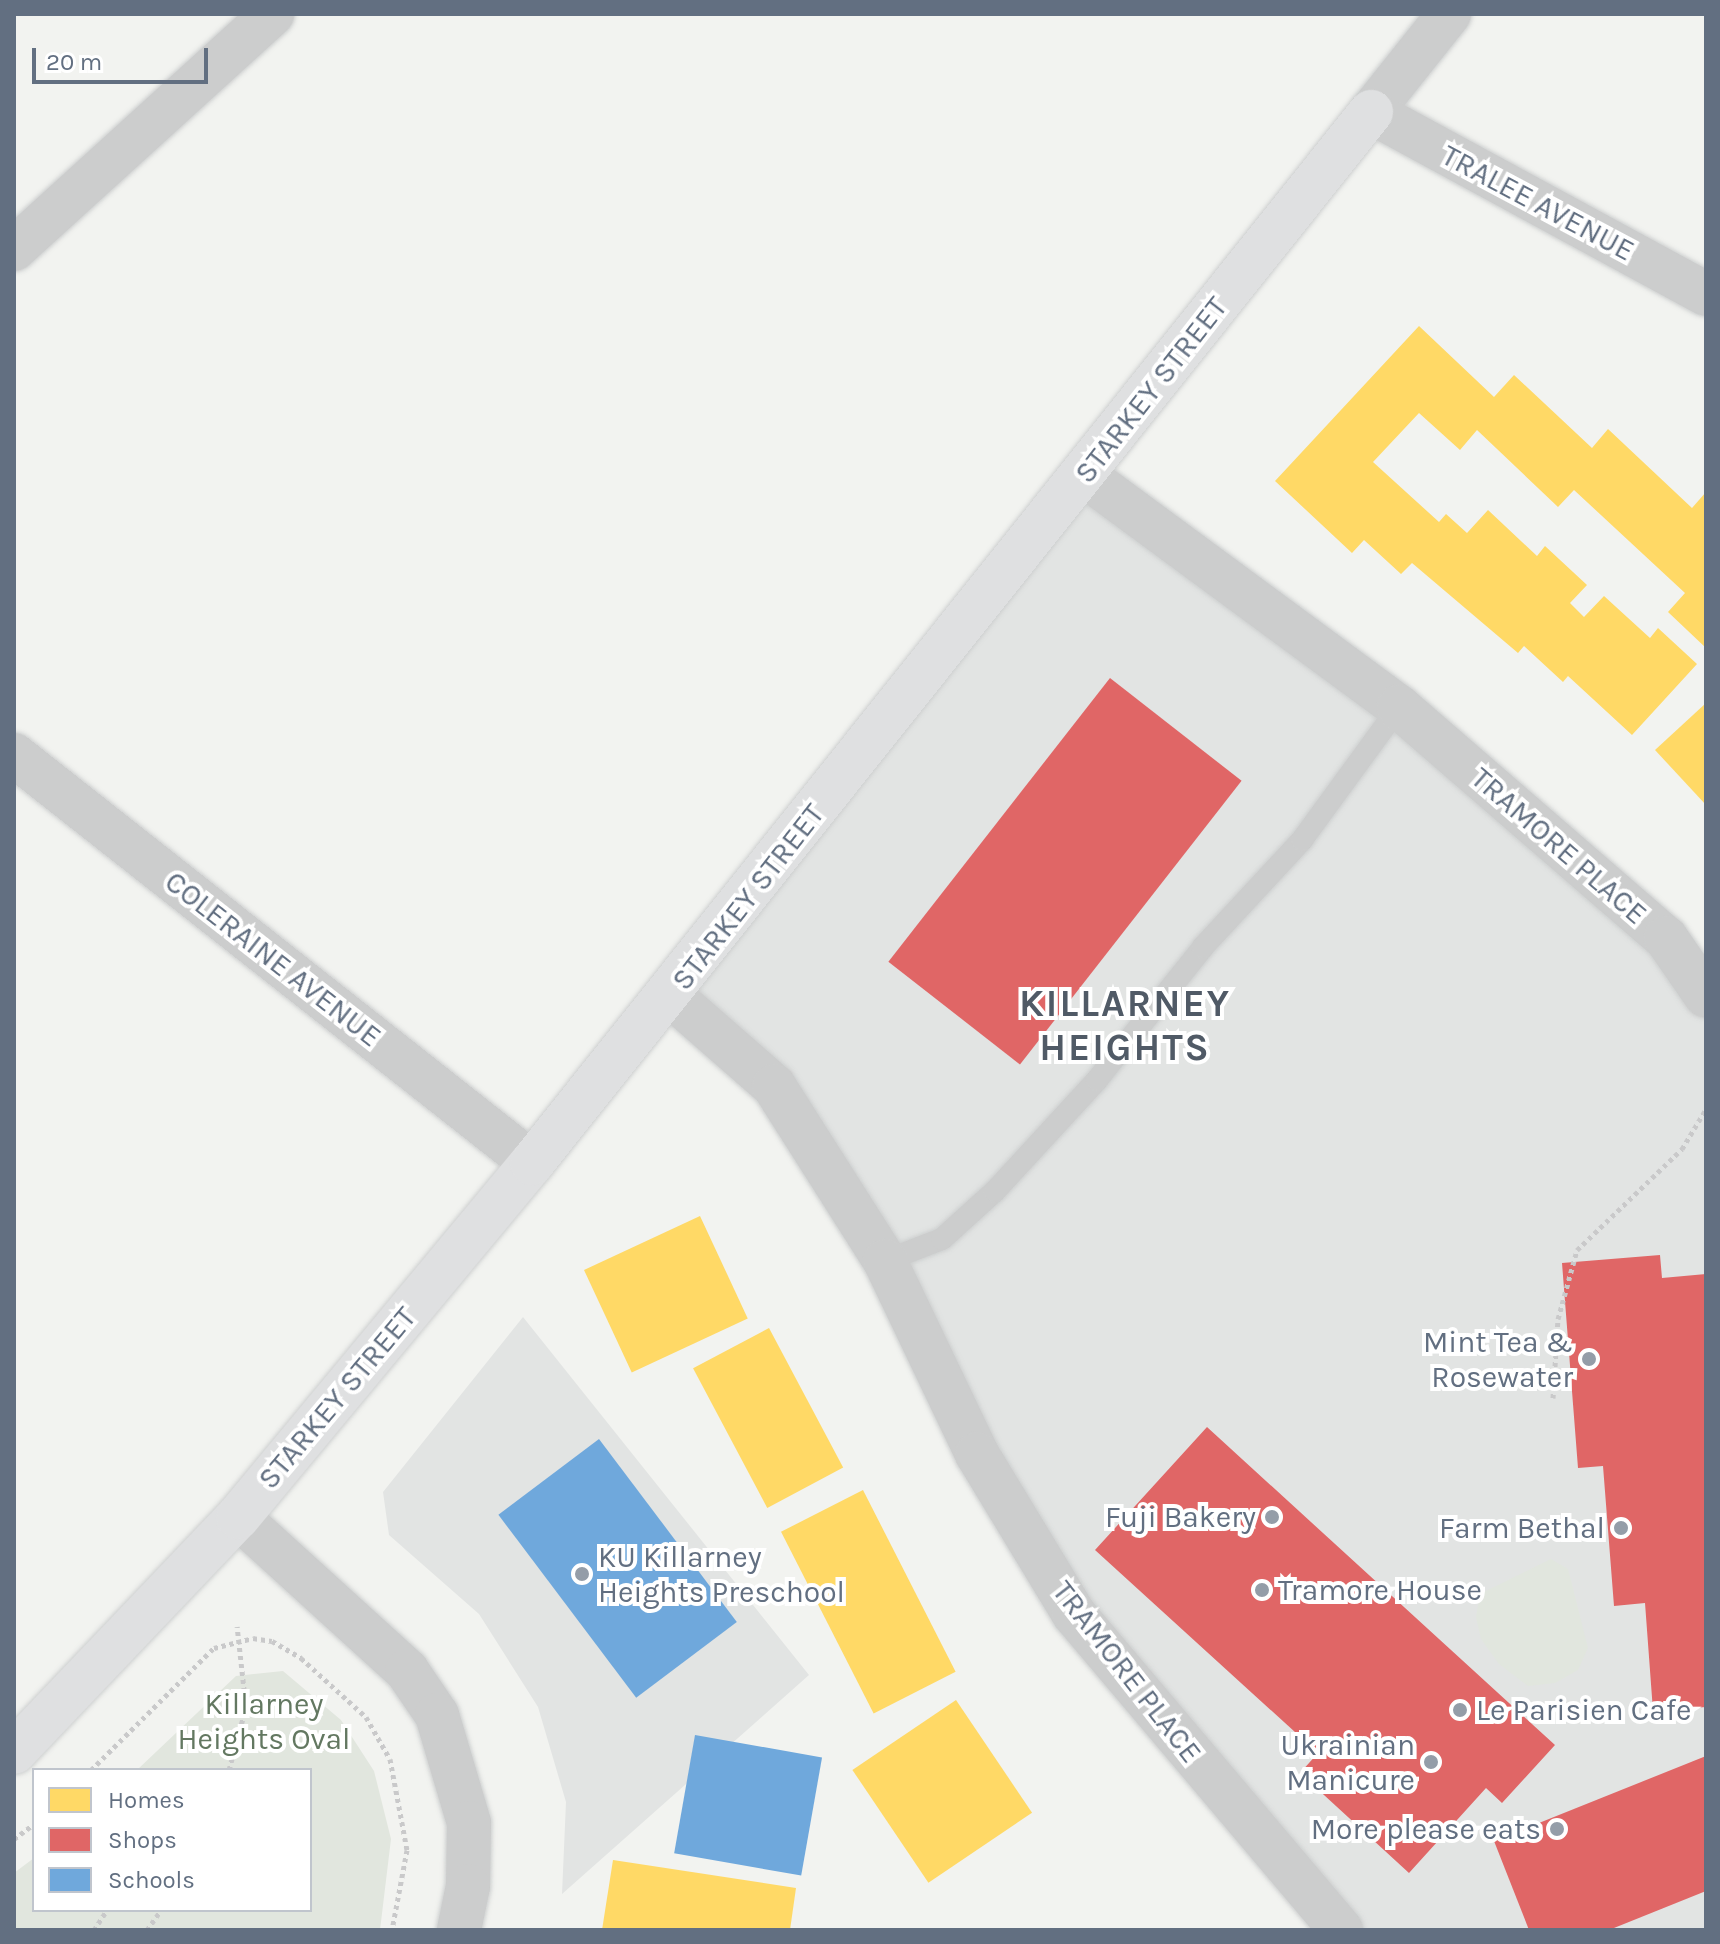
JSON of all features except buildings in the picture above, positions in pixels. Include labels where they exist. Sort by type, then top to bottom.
[{"type":"street","points":[[14,249],[272,14]]},
{"type":"street","name":"STARKEY STREET","points":[[14,1752],[52,1718],[238,1517],[532,1163],[670,995],[1449,14]]},
{"type":"street","name":"TRALEE AVENUE","points":[[1371,112],[1706,294]]},
{"type":"street","name":"TRAMORE PLACE","points":[[1084,475],[1399,707],[1666,938],[1706,996]]},
{"type":"street","name":"COLERAINE AVENUE","points":[[14,755],[532,1163]]},
{"type":"street","name":"TRAMORE PLACE","points":[[670,995],[774,1086],[885,1261],[977,1454],[1074,1614],[1341,1930]]},
{"type":"street","points":[[238,1517],[407,1671],[437,1715],[469,1823],[468,1886],[459,1930]]},
{"type":"lane","points":[[885,1261],[942,1239],[995,1191],[1302,840],[1399,707]]},
{"type":"path","points":[[1553,1398],[1558,1319],[1577,1250],[1682,1149],[1706,1109]]},
{"type":"path","points":[[230,1768],[246,1707],[237,1626]]},
{"type":"path","points":[[93,1768],[193,1665],[214,1648],[238,1641],[272,1641],[301,1658],[366,1717],[390,1759],[407,1850],[392,1930]]},
{"type":"path","points":[[14,1839],[32,1826]]},
{"type":"path","points":[[94,1930],[106,1912]]},
{"type":"path","points":[[147,1930],[160,1912]]},
{"type":"shaded area","points":[[1084,475],[1399,707],[1706,996],[1706,1930],[1341,1930],[1074,1614],[774,1086],[670,995]]},
{"type":"shaded area","name":"KU Killarney Heights Preschool","points":[[523,1317],[809,1675],[562,1894],[566,1802],[538,1707],[479,1614],[389,1535],[383,1492]]},
{"type":"green space","points":[[1551,1559],[1568,1569],[1588,1648],[1578,1670],[1555,1683],[1528,1686],[1499,1664],[1481,1639],[1476,1617],[1480,1594]]},
{"type":"green space","name":"Killarney Heights Oval","points":[[283,1671],[341,1720],[374,1771],[391,1839],[380,1930],[14,1930],[14,1873],[32,1860],[32,1912],[312,1912],[312,1768],[139,1768],[236,1676]]},
{"type":"place","name":"Mint Tea & Rosewater","points":[[1589,1359]]},
{"type":"place","name":"Fuji Bakery","points":[[1272,1517]]},
{"type":"place","name":"Farm Bethal","points":[[1621,1528]]},
{"type":"place","name":"KU Killarney Heights Preschool","points":[[582,1574]]},
{"type":"place","name":"Tramore House","points":[[1262,1590]]},
{"type":"place","name":"Le Parisien Cafe","points":[[1460,1710]]},
{"type":"place","name":"Ukrainian Manicure","points":[[1431,1762]]},
{"type":"place","name":"More please eats","points":[[1557,1829]]},
{"type":"district","name":"KILLARNEY HEIGHTS","points":[[1125,1026]]}]
